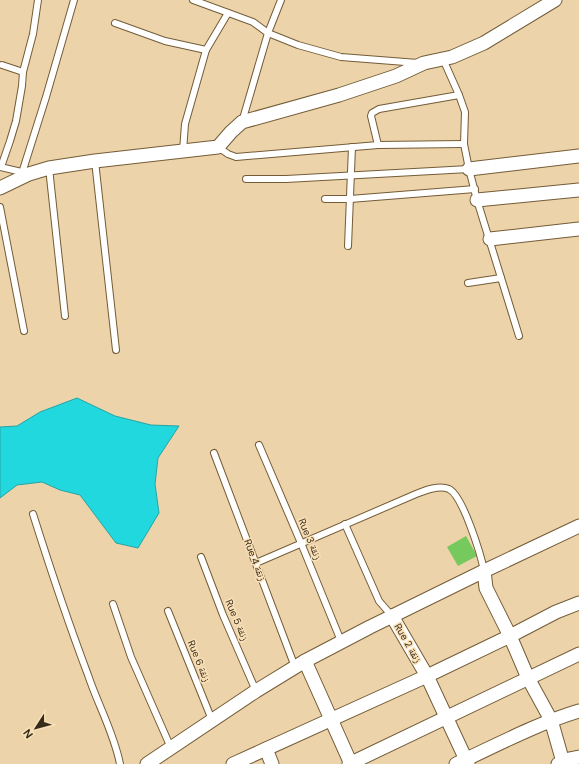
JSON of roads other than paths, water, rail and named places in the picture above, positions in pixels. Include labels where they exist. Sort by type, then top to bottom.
[{"type":"street","points":[[0,188],[25,173],[49,168],[95,161],[218,147],[242,122],[396,76],[424,63],[452,57],[484,43],[542,4],[555,0]]},
{"type":"street","points":[[469,169],[579,156]]},
{"type":"street","points":[[476,195],[579,190]]},
{"type":"street","points":[[490,239],[579,228]]},
{"type":"street","points":[[147,764],[256,691],[341,641],[579,526]]},
{"type":"street","points":[[484,571],[486,588],[510,636],[528,678],[552,720],[560,763],[579,757]]},
{"type":"street","points":[[233,764],[428,676],[556,612],[579,603]]},
{"type":"street","name":"Rue 2 زنقة","points":[[392,616],[428,676],[448,717],[463,762]]},
{"type":"street","points":[[350,764],[579,654]]},
{"type":"street","name":"Rue 4 زنقة","points":[[300,664],[330,720],[350,764]]},
{"type":"street","points":[[463,762],[513,736],[579,711]]},
{"type":"street","points":[[266,749],[272,764]]},
{"type":"lane","points":[[38,0],[33,34],[23,72],[16,120],[0,167],[25,173],[74,0]]},
{"type":"lane","points":[[193,0],[253,22],[268,33],[298,45],[341,57],[424,63]]},
{"type":"lane","points":[[242,122],[268,33],[282,0]]},
{"type":"lane","points":[[183,151],[185,124],[206,50],[228,13]]},
{"type":"lane","points":[[115,23],[165,41],[206,50]]},
{"type":"lane","points":[[443,59],[465,112],[464,144],[469,169],[519,336]]},
{"type":"lane","points":[[2,65],[23,72]]},
{"type":"lane","points":[[378,145],[371,116],[374,111],[459,95]]},
{"type":"lane","points":[[218,147],[228,154],[236,157],[378,145],[464,144]]},
{"type":"lane","points":[[348,246],[352,147]]},
{"type":"lane","points":[[95,161],[116,350]]},
{"type":"lane","points":[[49,168],[65,316]]},
{"type":"lane","points":[[246,179],[286,179],[469,169]]},
{"type":"lane","points":[[325,199],[476,195]]},
{"type":"lane","points":[[0,207],[24,331]]},
{"type":"lane","points":[[468,283],[501,278]]},
{"type":"lane","name":"Rue 3 زنقة","points":[[259,445],[341,641]]},
{"type":"lane","name":"Rue 4 زنقة","points":[[214,453],[256,563],[300,664]]},
{"type":"lane","points":[[256,563],[416,494],[429,489],[447,488],[456,495],[466,516],[480,553],[484,571]]},
{"type":"lane","points":[[33,514],[67,619],[89,680],[112,735],[120,764]]},
{"type":"lane","name":"Rue 2 زنقة","points":[[345,524],[379,601],[392,616]]},
{"type":"lane","name":"Rue 5 زنقة","points":[[202,557],[223,615],[256,691]]},
{"type":"lane","points":[[113,604],[131,657],[171,748]]},
{"type":"lane","name":"Rue 6 زنقة","points":[[168,611],[212,720]]},
{"type":"water","points":[[77,398],[115,416],[151,425],[179,426],[158,458],[155,484],[159,513],[138,548],[116,543],[80,495],[60,490],[42,482],[17,485],[0,498],[0,427],[17,426],[40,412]]}]
